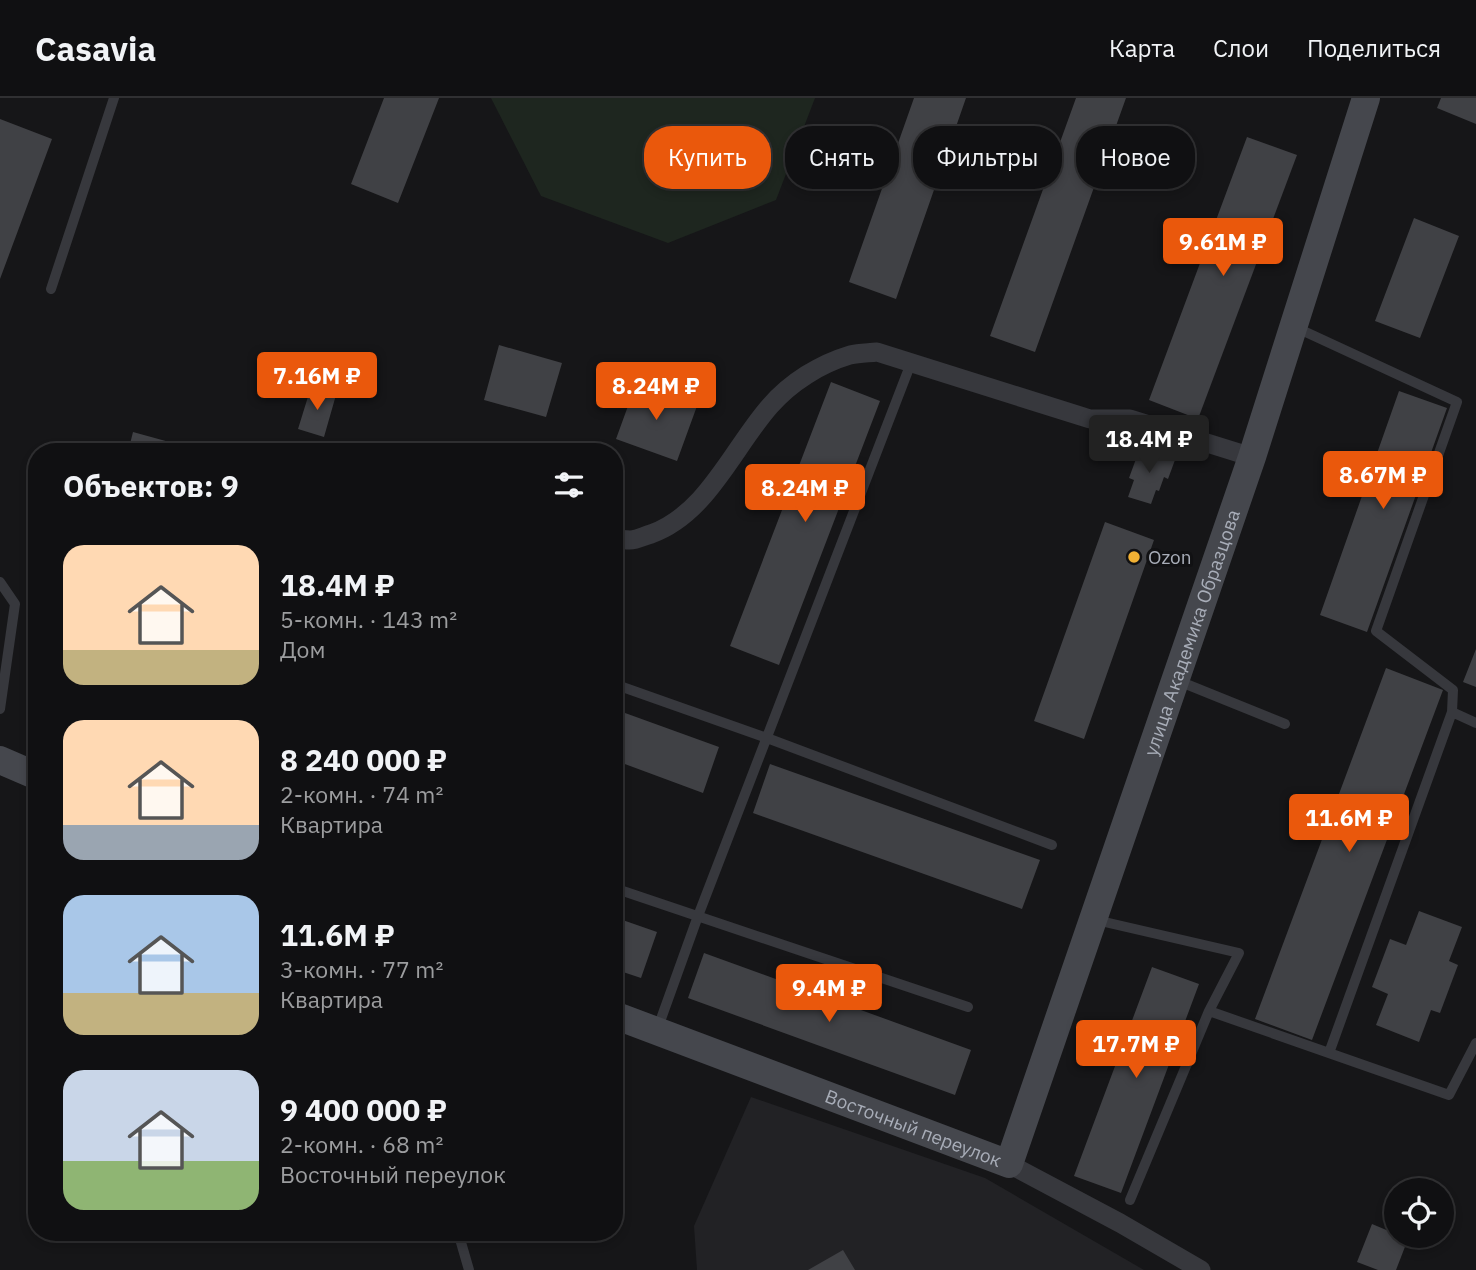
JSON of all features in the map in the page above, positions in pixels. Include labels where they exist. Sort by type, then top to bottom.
[{"type":"street","name":"улица Академика Образцова","points":[[1009,1164],[1252,457],[1366,98]]},
{"type":"street","points":[[623,540],[632,540],[660,530],[676,520],[712,486],[770,405],[803,377],[828,363],[853,354],[877,352],[1090,419],[1130,419],[1252,457]]},
{"type":"street","points":[[0,760],[28,772]]},
{"type":"street","name":"Восточный переулок","points":[[623,1018],[1009,1164],[1202,1270]]},
{"type":"lane","points":[[51,289],[114,98]]},
{"type":"lane","points":[[1294,326],[1457,402],[1377,631],[1453,690],[1452,712],[1329,1053]]},
{"type":"lane","points":[[657,1031],[698,916],[911,363]]},
{"type":"lane","points":[[0,582],[15,604],[0,709]]},
{"type":"lane","points":[[1176,680],[1285,724]]},
{"type":"lane","points":[[623,687],[1052,845]]},
{"type":"lane","points":[[1452,712],[1476,723]]},
{"type":"lane","points":[[623,891],[968,1007]]},
{"type":"lane","points":[[1093,920],[1239,953],[1209,1011],[1130,1200]]},
{"type":"lane","points":[[1209,1011],[1449,1095],[1476,1043]]},
{"type":"lane","points":[[461,1241],[470,1270]]},
{"type":"shaded area","points":[[491,98],[815,98],[804,126],[785,126],[785,176],[776,200],[668,243],[541,196]]},
{"type":"shaded area","points":[[751,1097],[985,1178],[1144,1270],[697,1270],[694,1226]]},
{"type":"building","points":[[384,98],[439,98],[398,203],[351,184]]},
{"type":"building","points":[[914,98],[966,98],[956,126],[913,126],[913,189],[934,189],[896,299],[849,282],[882,189],[899,189],[899,140]]},
{"type":"building","points":[[1076,98],[1126,98],[1116,126],[1076,126],[1076,189],[1093,189],[1035,352],[990,336],[1043,189],[1062,189],[1062,137]]},
{"type":"building","points":[[1441,98],[1476,98],[1476,124],[1437,108]]},
{"type":"building","points":[[0,119],[52,139],[0,279]]},
{"type":"building","points":[[1247,137],[1297,155],[1198,419],[1149,400]]},
{"type":"building","points":[[1414,218],[1459,236],[1420,338],[1375,321]]},
{"type":"building","points":[[499,345],[562,363],[546,417],[484,400]]},
{"type":"building","points":[[831,382],[880,401],[779,665],[730,646]]},
{"type":"building","points":[[636,384],[697,406],[677,461],[616,439]]},
{"type":"building","points":[[311,387],[336,395],[324,437],[298,429]]},
{"type":"building","points":[[1399,391],[1447,408],[1367,632],[1320,615]]},
{"type":"building","points":[[133,432],[173,443],[130,443]]},
{"type":"building","points":[[1140,448],[1175,460],[1168,479],[1164,477],[1151,504],[1128,497],[1134,480],[1129,478]]},
{"type":"building","points":[[1105,522],[1154,540],[1084,739],[1034,721]]},
{"type":"building","points":[[1476,649],[1476,687],[1463,682]]},
{"type":"building","points":[[1386,668],[1443,690],[1312,1040],[1255,1019]]},
{"type":"building","points":[[623,712],[719,747],[703,793],[623,763]]},
{"type":"building","points":[[770,764],[1040,860],[1022,909],[753,813]]},
{"type":"building","points":[[1419,911],[1462,927],[1449,961],[1458,965],[1440,1013],[1431,1010],[1419,1042],[1376,1025],[1388,994],[1372,987],[1390,939],[1406,945]]},
{"type":"building","points":[[623,920],[657,932],[641,978],[623,972]]},
{"type":"building","points":[[704,953],[971,1050],[955,1095],[688,998]]},
{"type":"building","points":[[1152,967],[1199,984],[1121,1193],[1074,1176]]},
{"type":"building","points":[[1372,1224],[1384,1229],[1384,1248],[1405,1248],[1396,1270],[1378,1270],[1357,1262]]},
{"type":"building","points":[[843,1250],[855,1270],[808,1270]]},
{"type":"place","name":"Ozon","points":[[1134,557]]}]
